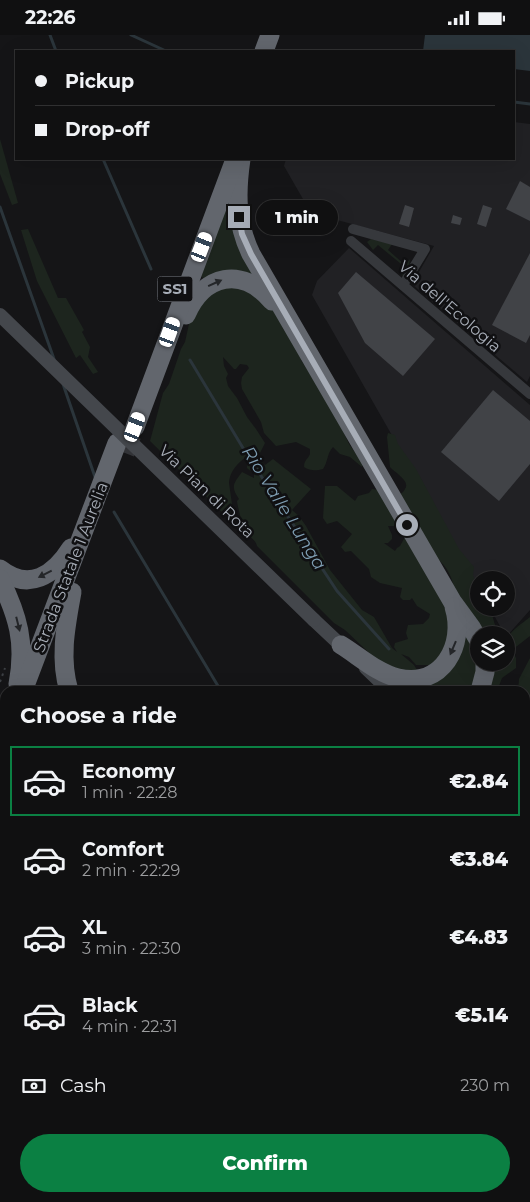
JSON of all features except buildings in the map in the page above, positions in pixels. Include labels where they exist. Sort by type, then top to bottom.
[{"type":"highway","points":[[264,50],[270,35]]},
{"type":"highway","points":[[275,50],[281,35]]},
{"type":"highway","name":"SS1","points":[[224,160],[130,423],[146,397],[235,160]]},
{"type":"highway","points":[[241,160],[238,182],[238,208],[242,234],[251,254],[288,321],[452,601],[471,626]]},
{"type":"highway","points":[[146,397],[162,370],[192,303],[210,285],[217,281],[231,279],[257,286],[268,295],[288,321]]},
{"type":"highway","name":"Strada Statale 1 Aurelia","points":[[25,686],[93,507],[121,448],[72,592],[37,686]]},
{"type":"highway","points":[[0,569],[8,574],[24,579],[38,578],[51,572],[66,556],[93,507]]},
{"type":"highway","points":[[0,579],[12,605],[20,633],[21,663],[18,686]]},
{"type":"highway","points":[[69,686],[64,666],[64,641],[72,592]]},
{"type":"highway","points":[[342,645],[385,674],[396,678],[409,679],[428,675],[443,665],[456,643],[458,623],[452,601]]},
{"type":"highway","points":[[481,686],[485,671]]},
{"type":"main road","name":"Via Pian di Rota","points":[[0,315],[314,620],[385,686]]},
{"type":"street","points":[[353,229],[425,249],[403,285]]},
{"type":"street","name":"Via dell'Ecologia","points":[[351,241],[529,392]]},
{"type":"shaded area","points":[[425,35],[530,35],[530,71],[515,69],[515,50],[423,50]]},
{"type":"shaded area","points":[[515,122],[530,124],[530,376],[527,382],[412,284],[434,246],[311,213],[284,166],[286,160],[515,160]]},
{"type":"shaded area","points":[[0,139],[18,203],[12,205],[0,174]]},
{"type":"shaded area","points":[[229,198],[252,268],[251,275],[204,279],[201,276]]},
{"type":"shaded area","points":[[28,229],[58,298],[66,298],[84,330],[82,332],[90,347],[88,357],[98,372],[93,374],[80,355],[76,358],[37,281],[21,230]]},
{"type":"shaded area","points":[[371,239],[392,244],[388,250],[405,265],[410,259],[409,266],[403,276],[401,274],[406,268],[378,245],[373,250],[367,242]]},
{"type":"shaded area","points":[[349,248],[530,405],[530,610],[515,627],[500,626],[494,616],[515,616],[515,571],[470,572],[312,295],[317,281]]},
{"type":"shaded area","points":[[224,285],[263,296],[302,356],[301,360],[333,410],[349,444],[363,464],[362,467],[350,457],[340,454],[333,447],[323,469],[311,470],[304,467],[305,461],[310,454],[310,449],[296,442],[276,446],[264,433],[261,422],[242,389],[242,377],[249,368],[247,365],[240,364],[234,369],[223,357],[224,366],[228,374],[226,378],[228,386],[265,443],[260,453],[253,451],[241,461],[234,469],[230,478],[229,483],[235,525],[150,441],[163,393],[169,384],[185,342],[189,324],[199,304]]},
{"type":"shaded area","points":[[388,433],[395,435],[398,444],[416,469],[459,549],[474,567],[474,571],[470,571],[470,616],[492,616],[495,626],[474,626],[454,589],[448,572],[437,559],[399,495],[405,490],[406,483],[390,467]]},
{"type":"shaded area","points":[[254,458],[259,459],[265,465],[273,459],[311,489],[292,510],[306,526],[330,570],[362,610],[374,617],[392,648],[397,652],[394,647],[395,643],[408,639],[406,633],[408,625],[423,624],[430,614],[417,606],[412,598],[410,600],[403,600],[400,597],[402,588],[380,583],[371,577],[369,569],[351,551],[345,552],[341,547],[352,534],[337,521],[327,524],[323,518],[325,486],[337,486],[355,501],[358,496],[369,493],[372,489],[379,490],[398,517],[395,526],[388,526],[392,539],[388,543],[384,543],[395,551],[405,537],[451,611],[450,644],[431,665],[416,665],[409,657],[401,654],[417,670],[412,674],[383,666],[345,630],[334,623],[257,546],[255,541],[244,530],[237,503],[239,499],[234,488],[235,482],[242,472],[254,478],[254,474],[247,468],[249,462]]},
{"type":"shaded area","points":[[530,617],[530,636],[515,648],[515,630]]},
{"type":"shaded area","points":[[462,630],[470,638],[470,671],[478,671],[476,686],[400,686],[421,682]]},
{"type":"shaded area","points":[[530,658],[530,686],[518,686],[519,679]]},
{"type":"shaded area","points":[[489,671],[512,671],[502,678],[499,686],[485,686]]},
{"type":"waterway","name":"Rio Valle Lunga","points":[[50,35],[56,50]]},
{"type":"waterway","points":[[131,35],[164,50]]},
{"type":"waterway","points":[[515,102],[530,104]]},
{"type":"waterway","name":"Rio Valle Lunga","points":[[103,160],[151,269]]},
{"type":"waterway","points":[[0,207],[54,359]]},
{"type":"waterway","name":"Rio Valle Lunga","points":[[190,360],[246,453],[337,591],[389,649]]},
{"type":"waterway","points":[[63,384],[95,477]]},
{"type":"waterway","points":[[114,512],[218,686]]},
{"type":"tunnel","points":[[125,453],[135,427]]},
{"type":"route","points":[[239,217],[242,234],[251,254],[407,525]]}]
